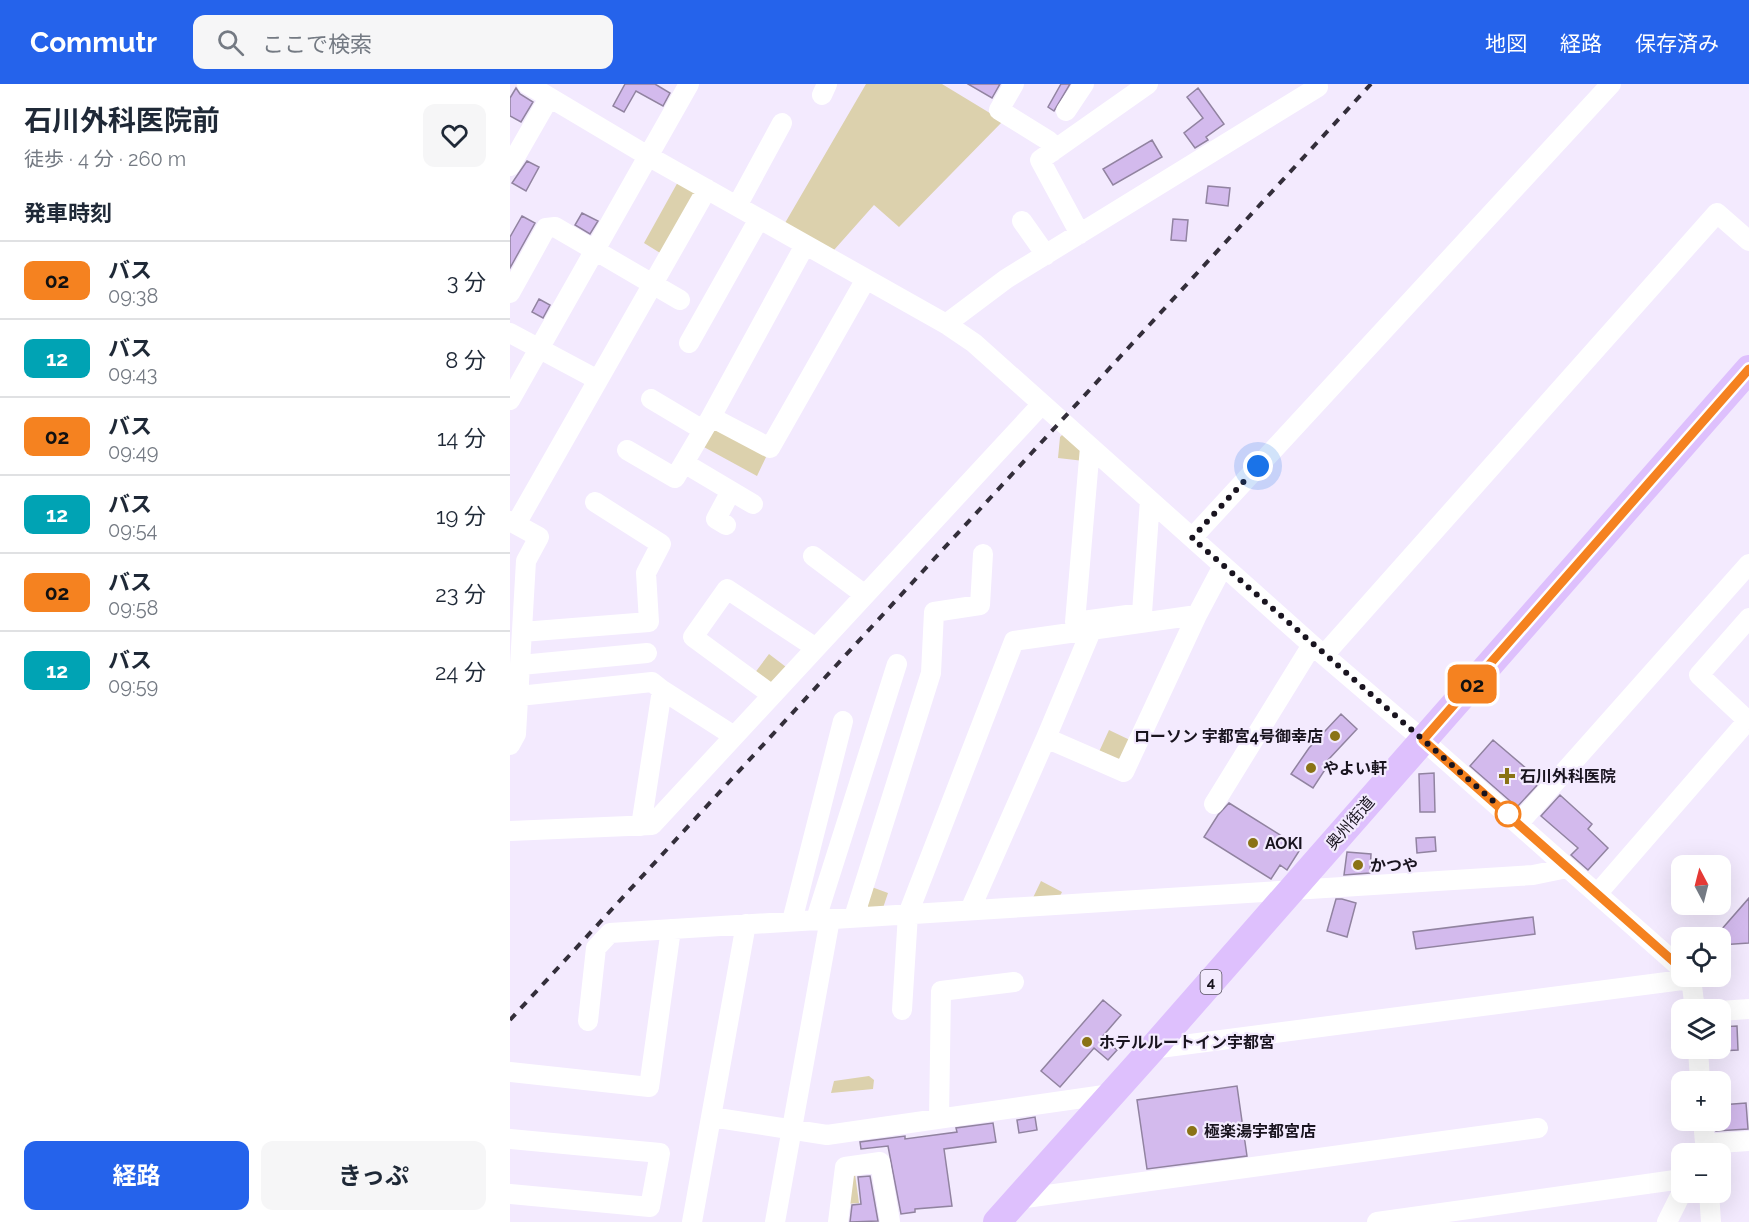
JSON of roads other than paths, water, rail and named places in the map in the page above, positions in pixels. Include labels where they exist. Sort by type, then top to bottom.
[{"type":"highway","name":"奥州街道","points":[[997,1222],[1152,1049],[1749,369]]},
{"type":"street","points":[[527,84],[648,156],[946,324],[974,343],[1223,566],[1671,960]]},
{"type":"street","points":[[510,400],[689,84]]},
{"type":"street","points":[[1014,84],[999,110],[1049,141],[1052,152]]},
{"type":"street","points":[[1066,111],[1084,84]]},
{"type":"street","points":[[1080,234],[1040,160],[1148,84]]},
{"type":"street","points":[[946,324],[1006,279],[1318,87],[1317,84]]},
{"type":"street","points":[[1192,538],[1611,84]]},
{"type":"street","points":[[510,166],[549,98]]},
{"type":"street","points":[[737,206],[782,123]]},
{"type":"street","points":[[510,745],[516,734],[517,679],[526,561],[539,537],[513,522],[598,381],[707,189]]},
{"type":"street","points":[[1214,804],[1318,650],[1717,213],[1749,242]]},
{"type":"street","points":[[689,343],[759,219]]},
{"type":"street","points":[[1022,221],[1046,255]]},
{"type":"street","points":[[510,292],[546,228],[555,227],[680,300]]},
{"type":"street","points":[[680,471],[806,245]]},
{"type":"street","points":[[651,399],[770,448],[866,279]]},
{"type":"street","points":[[510,333],[598,381]]},
{"type":"street","points":[[510,831],[652,825],[1042,404]]},
{"type":"street","points":[[1090,447],[1075,622],[1142,613],[1150,500]]},
{"type":"street","points":[[627,450],[731,491],[753,504]]},
{"type":"street","points":[[726,525],[716,519],[731,491]]},
{"type":"street","points":[[522,632],[649,622],[646,573],[661,544],[595,502]]},
{"type":"street","points":[[854,917],[931,673],[934,612],[980,605],[983,554]]},
{"type":"street","points":[[813,555],[865,596]]},
{"type":"street","points":[[1518,824],[1749,564]]},
{"type":"street","points":[[1046,738],[1124,772],[1197,615],[1223,566]]},
{"type":"street","points":[[772,695],[693,637],[727,589],[816,648]]},
{"type":"street","points":[[902,1010],[908,914],[1014,641],[1197,615]]},
{"type":"street","points":[[1598,894],[1748,719],[1699,675],[1749,618]]},
{"type":"street","points":[[970,910],[1091,631]]},
{"type":"street","points":[[517,679],[647,653]]},
{"type":"street","points":[[775,1222],[792,1130],[823,919],[897,664]]},
{"type":"street","points":[[517,679],[652,682],[734,736]]},
{"type":"street","points":[[641,825],[662,690]]},
{"type":"street","points":[[792,921],[843,721]]},
{"type":"street","points":[[588,1021],[596,948],[610,933],[1533,874],[1568,868]]},
{"type":"street","points":[[692,1222],[746,924]]},
{"type":"street","points":[[510,1072],[649,1088],[671,929]]},
{"type":"street","points":[[1152,1049],[1671,977]]},
{"type":"street","points":[[939,1119],[941,991],[1014,982]]},
{"type":"street","points":[[1731,1010],[1749,1009]]},
{"type":"street","points":[[711,1117],[827,1135],[1111,1094]]},
{"type":"street","points":[[1018,1199],[1538,1128]]},
{"type":"street","points":[[510,1139],[660,1153],[650,1207],[510,1194]]},
{"type":"street","points":[[1731,1144],[1749,1141]]},
{"type":"street","points":[[838,1222],[845,1167],[880,1162],[890,1222]]},
{"type":"street","points":[[1377,1222],[1671,1181]]},
{"type":"street","points":[[1667,1222],[1676,1203]]},
{"type":"street","points":[[1710,1203],[1711,1222]]},
{"type":"railway","points":[[510,1020],[1371,84]]},
{"type":"place","name":"ローソン 宇都宮4号御幸店","points":[[1335,736]]},
{"type":"place","name":"やよい軒","points":[[1311,768]]},
{"type":"place","name":"石川外科医院","points":[[1507,776]]},
{"type":"place","name":"AOKI","points":[[1253,843]]},
{"type":"place","name":"かつや","points":[[1358,865]]},
{"type":"place","name":"ホテルルートイン宇都宮","points":[[1087,1042]]},
{"type":"place","name":"極楽湯宇都宮店","points":[[1192,1131]]}]
